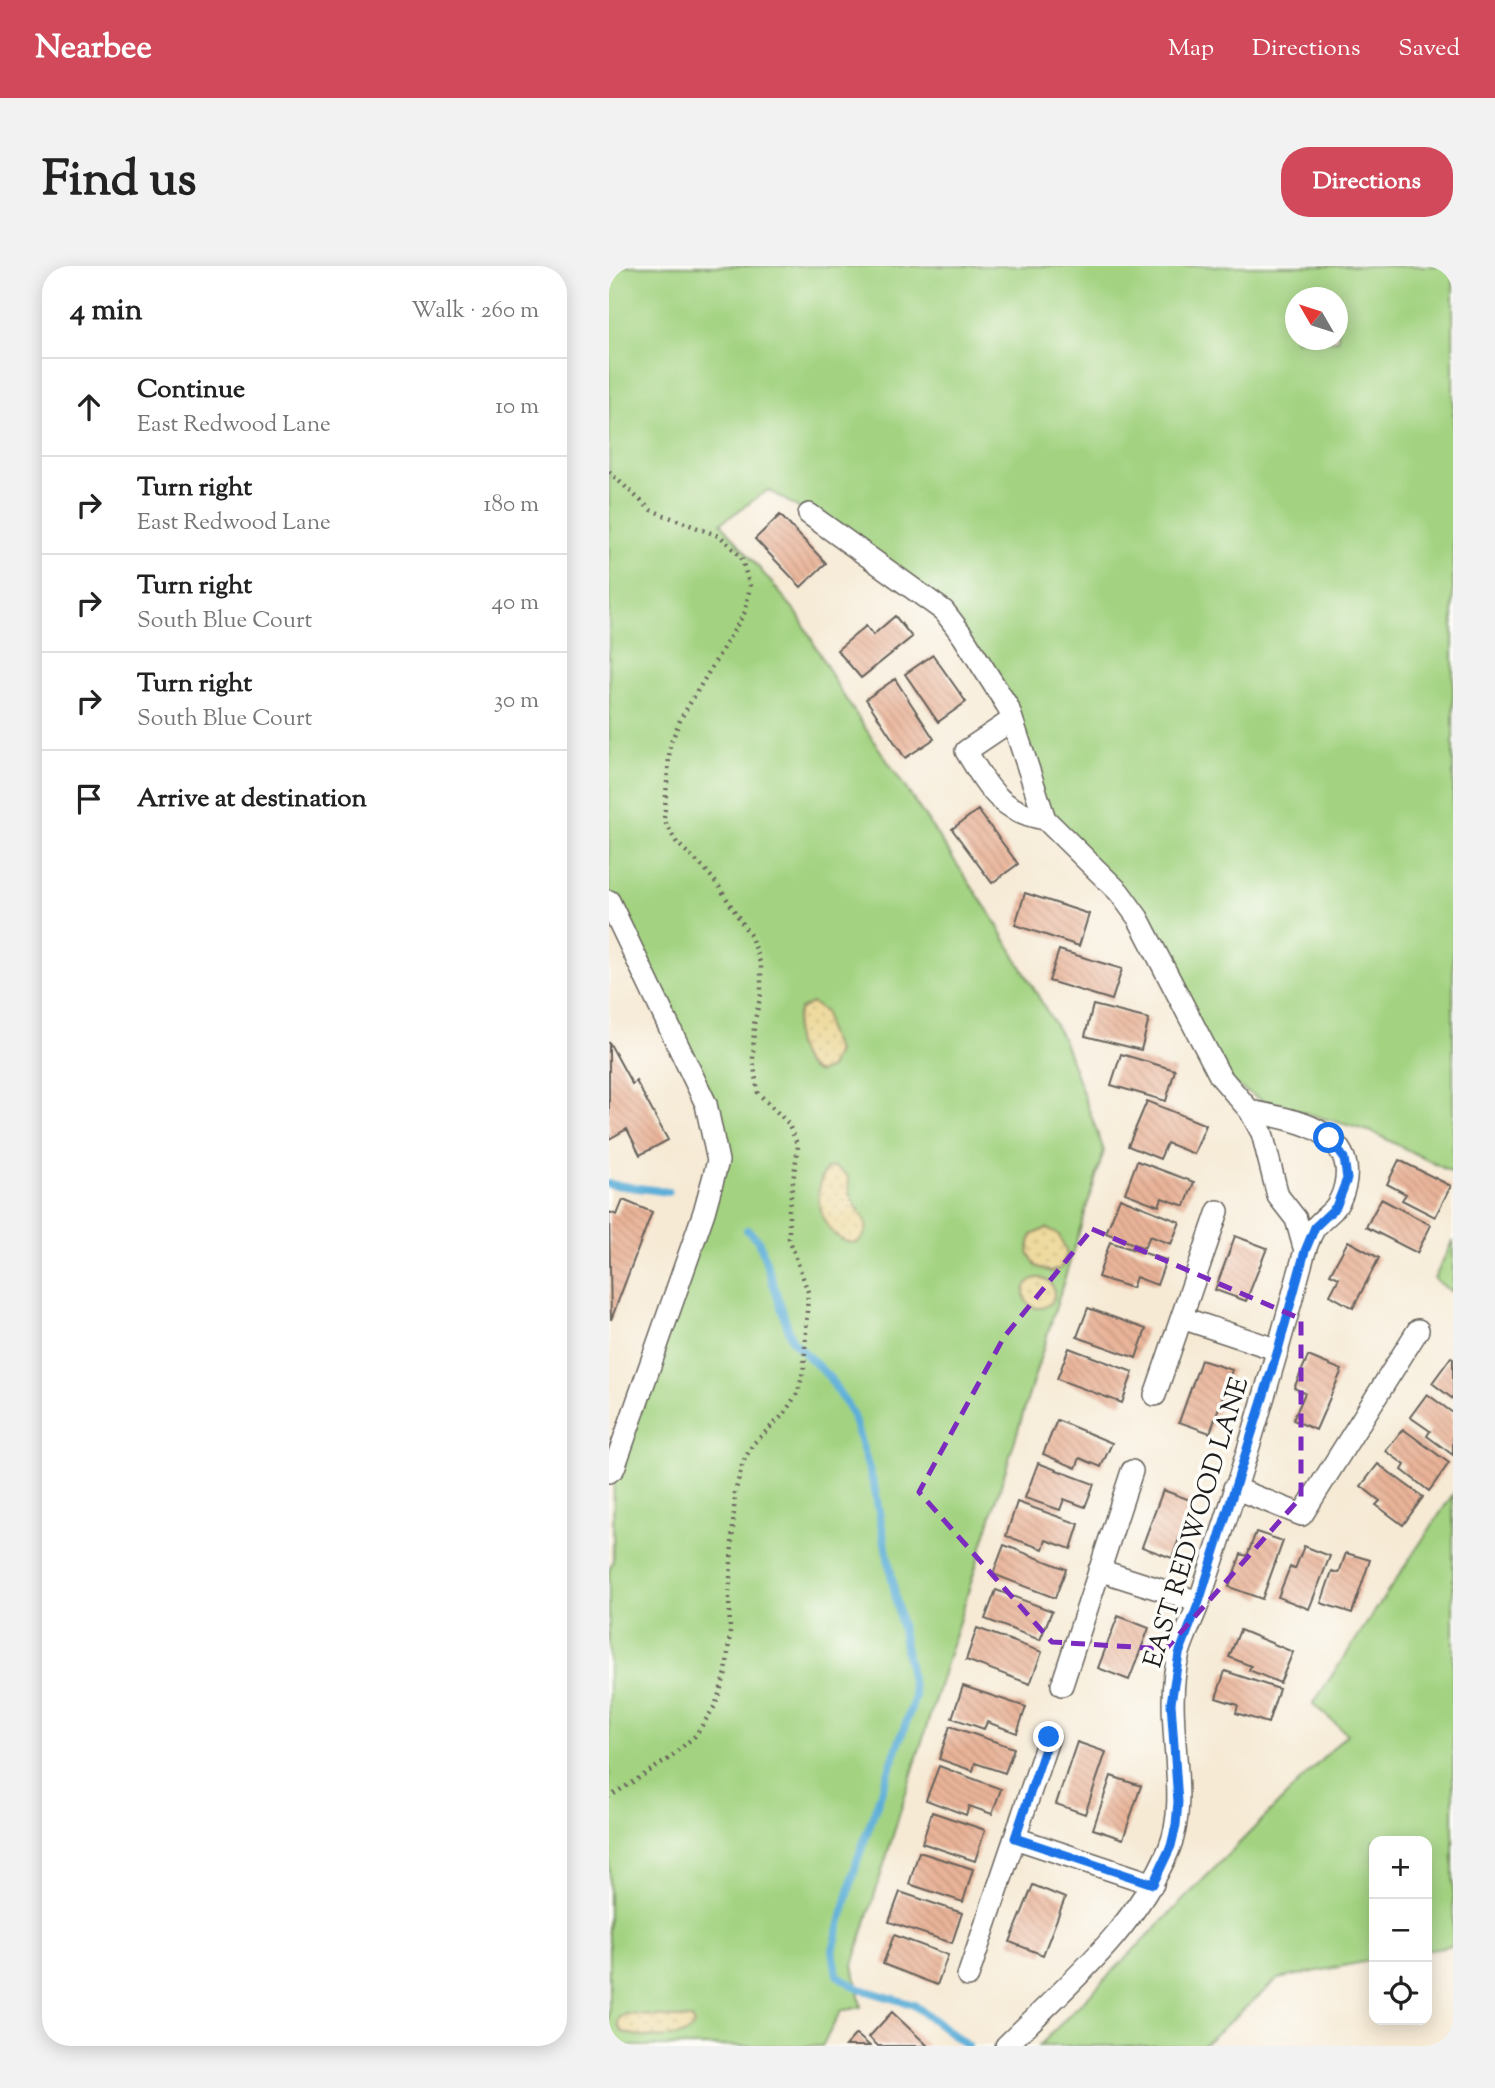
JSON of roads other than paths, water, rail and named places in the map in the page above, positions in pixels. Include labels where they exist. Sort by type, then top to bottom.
[{"type":"street","points":[[809,514],[944,611],[1008,706],[1045,819],[1119,892],[1138,918],[1220,1076],[1250,1111],[1262,1133],[1278,1196],[1296,1219],[1305,1251]]},
{"type":"street","points":[[1012,720],[966,751],[991,793],[1022,815],[1045,819]]},
{"type":"street","points":[[609,901],[706,1104],[718,1161],[695,1237],[614,1468],[609,1472]]},
{"type":"street","name":"EAST REDWOOD LANE","points":[[1006,2046],[1128,1924],[1153,1884],[1171,1846],[1178,1802],[1171,1703],[1179,1654],[1199,1602],[1278,1350],[1305,1251],[1315,1227],[1336,1207],[1347,1179],[1344,1158],[1329,1138],[1297,1121],[1250,1111]]},
{"type":"street","points":[[1155,1395],[1218,1211]]},
{"type":"street","points":[[1182,1318],[1278,1350]]},
{"type":"street","points":[[1234,1488],[1302,1515],[1418,1331]]},
{"type":"street","points":[[1062,1685],[1132,1471]]},
{"type":"street","points":[[1099,1570],[1199,1602]]},
{"type":"street","points":[[968,1976],[1049,1737]]},
{"type":"street","points":[[1015,1838],[1153,1884]]},
{"type":"waterway","points":[[609,1184],[668,1192]]},
{"type":"waterway","points":[[747,1230],[759,1241],[792,1340],[829,1377],[852,1413],[874,1486],[915,1697],[857,1861],[833,1950],[837,1975],[857,1988],[914,2005],[968,2046]]}]
